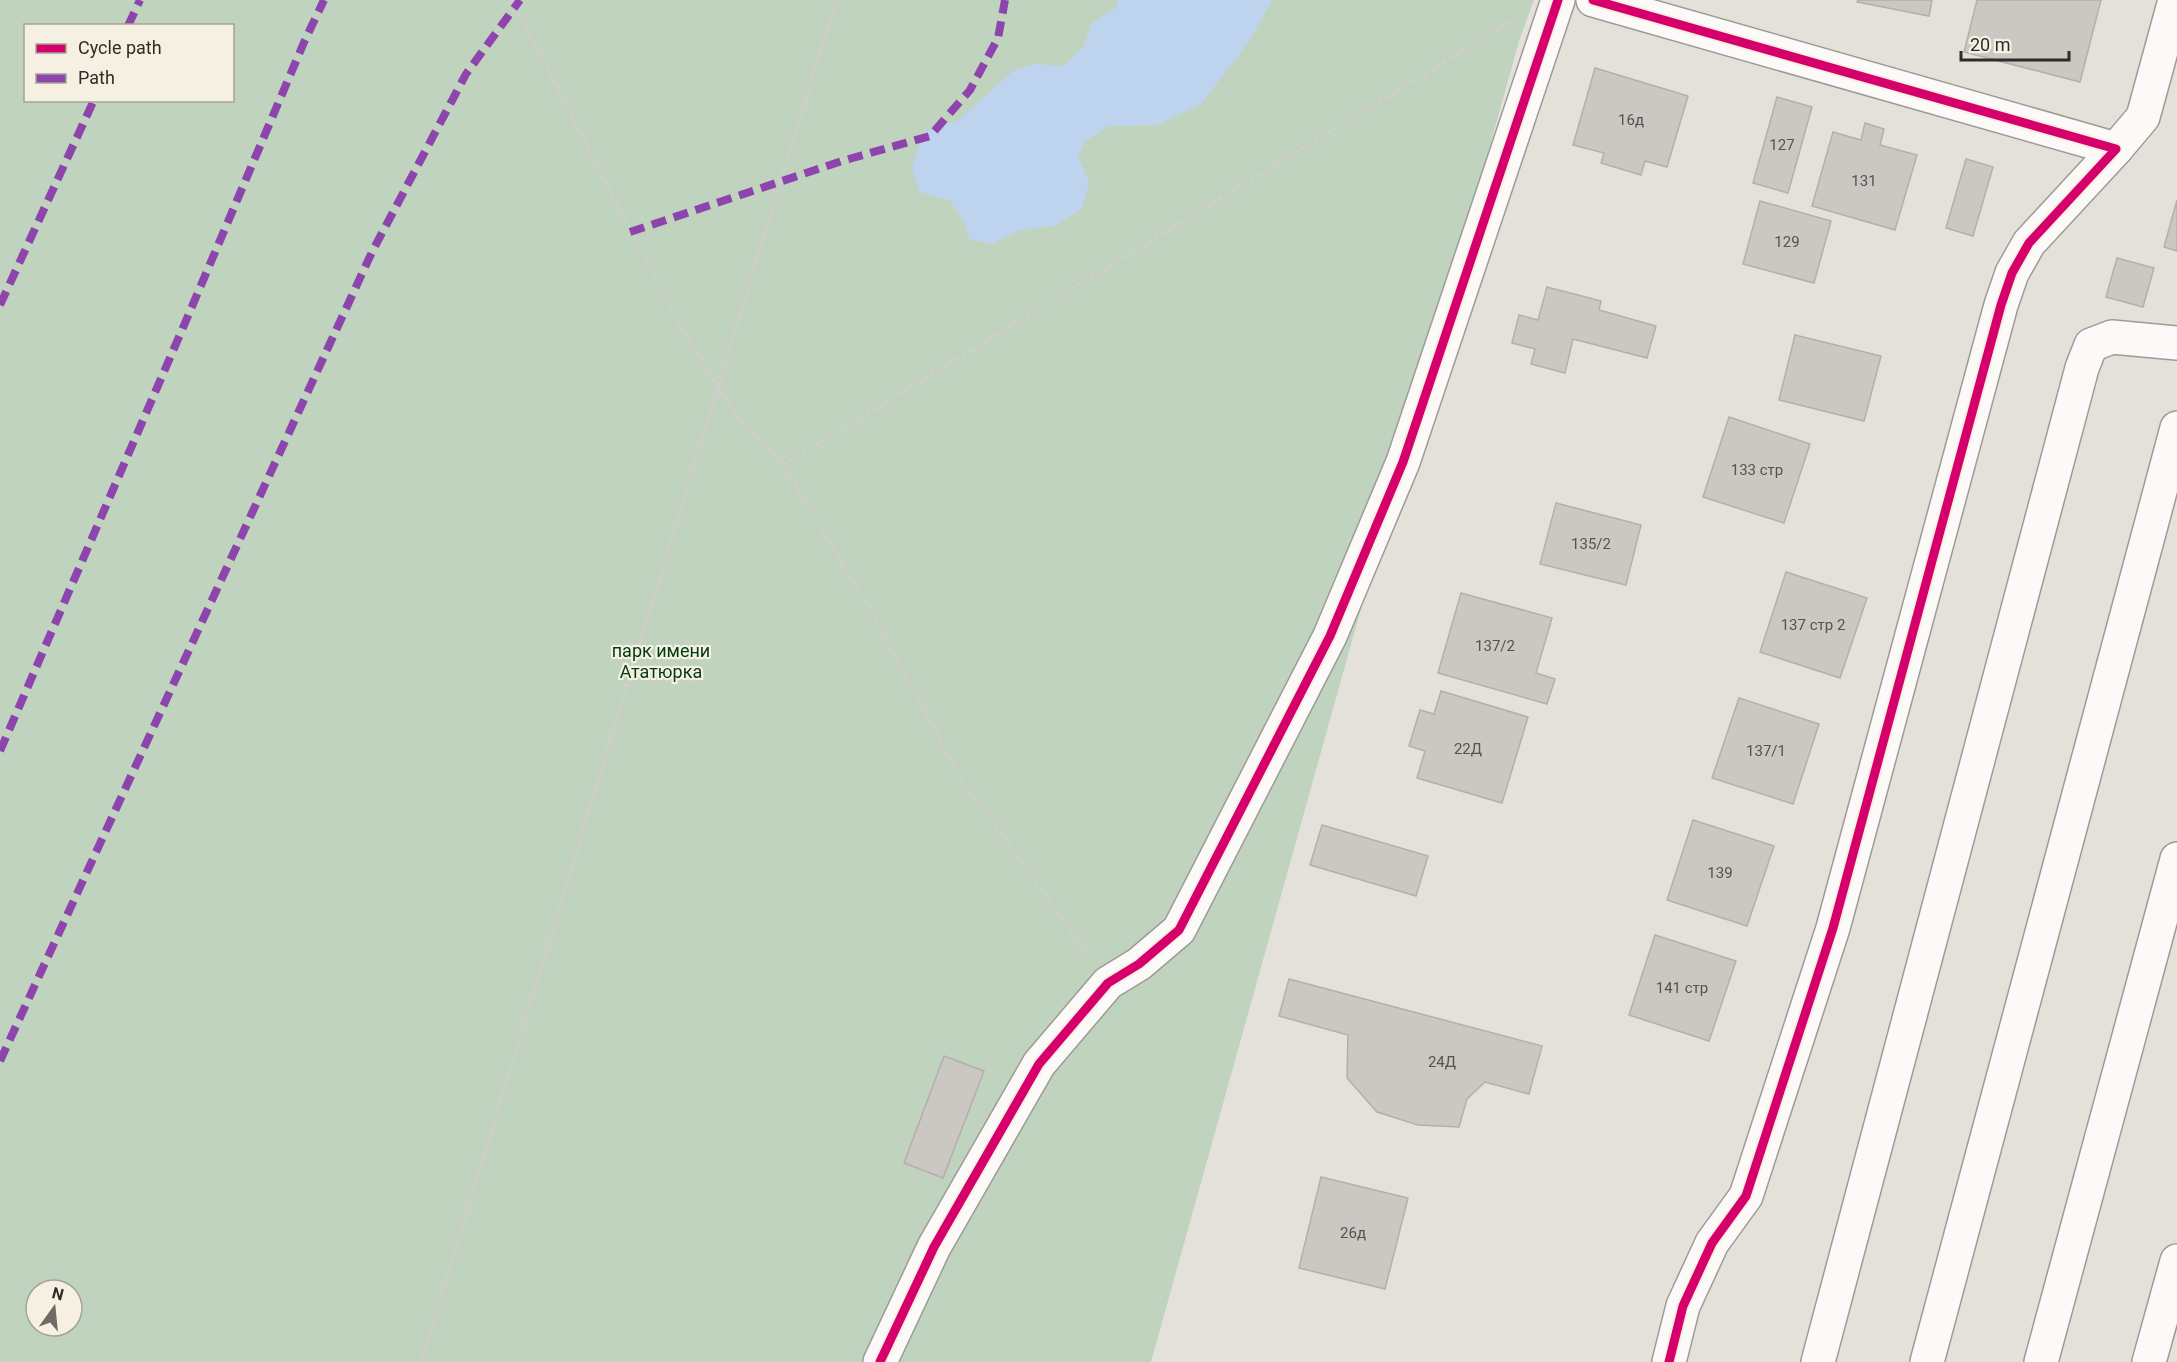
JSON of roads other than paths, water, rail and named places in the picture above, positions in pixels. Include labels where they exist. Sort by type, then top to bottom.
[{"type":"street","points":[[880,1362],[934,1247],[1039,1064],[1108,983],[1139,964],[1179,930],[1330,636],[1403,462],[1558,0]]},
{"type":"street","points":[[1593,0],[2116,149]]},
{"type":"street","points":[[1669,1362],[1683,1306],[1712,1243],[1746,1196],[1833,928],[2001,305],[2012,273],[2029,243],[2143,117],[2175,0]]},
{"type":"street","points":[[1818,1362],[2082,368],[2091,345],[2112,337],[2177,343]]},
{"type":"street","points":[[1927,1362],[2177,428]]},
{"type":"street","points":[[2041,1362],[2177,859]]},
{"type":"street","points":[[2149,1362],[2177,1261]]},
{"type":"water","points":[[1118,0],[1272,0],[1250,40],[1201,104],[1157,125],[1109,126],[1086,141],[1078,157],[1089,182],[1082,209],[1054,226],[1020,230],[991,244],[969,239],[965,223],[949,200],[920,192],[912,168],[924,132],[959,120],[1013,71],[1034,64],[1064,66],[1082,48],[1093,22],[1116,8]]},
{"type":"park label","name":"парк имени Ататюрка","points":[[661,661]]}]
